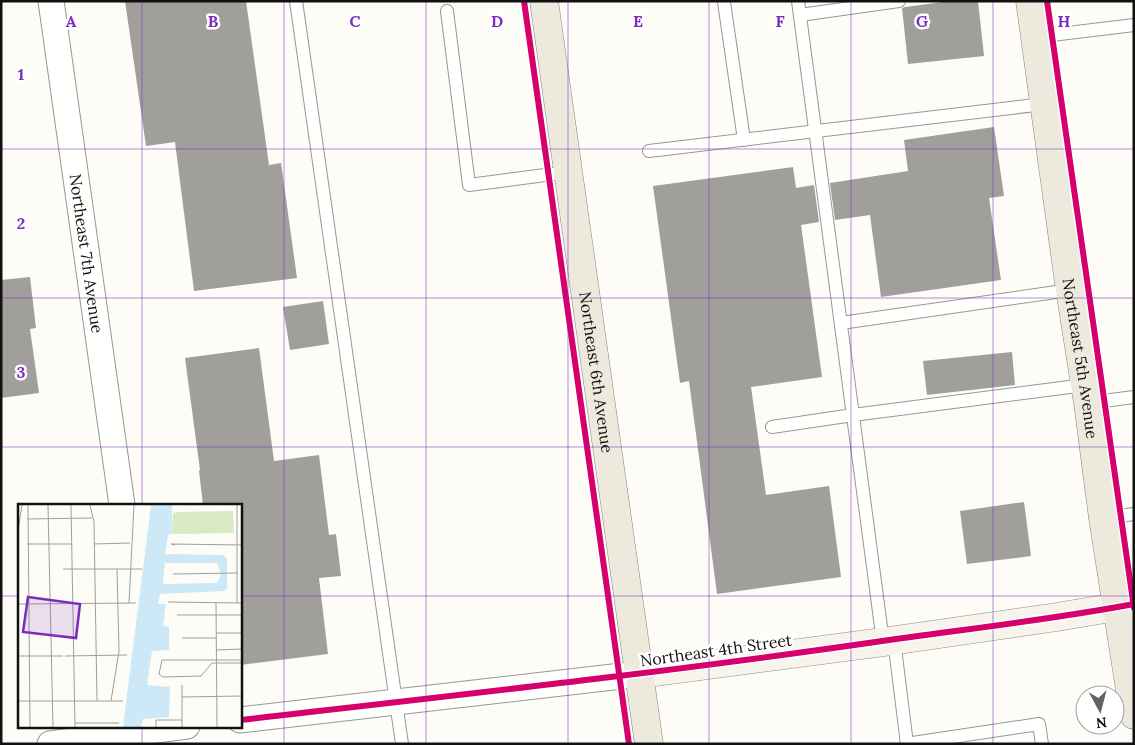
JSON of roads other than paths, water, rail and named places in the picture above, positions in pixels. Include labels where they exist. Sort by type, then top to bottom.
[{"type":"main road","name":"Northeast 6th Avenue","points":[[544,1],[649,744]]},
{"type":"main road","name":"Northeast 5th Avenue","points":[[1030,1],[1103,518],[1125,606],[1133,701]]},
{"type":"street","name":"Northeast 7th Avenue","points":[[51,1],[122,504]]},
{"type":"street","name":"Northeast 4th Street","points":[[241,720],[639,674],[888,641],[1125,606]]},
{"type":"street","points":[[50,744],[155,733],[178,728]]},
{"type":"lane","points":[[296,1],[402,744]]},
{"type":"lane","points":[[798,1],[853,415],[888,641],[907,744],[1039,724],[1042,744]]},
{"type":"lane","points":[[800,14],[899,1]]},
{"type":"lane","points":[[724,2],[744,140]]},
{"type":"lane","points":[[447,11],[469,186],[568,172]]},
{"type":"lane","points":[[1034,38],[1134,25]]},
{"type":"lane","points":[[649,151],[1044,104]]},
{"type":"lane","points":[[841,323],[1070,290]]},
{"type":"lane","points":[[772,426],[853,415],[1086,394],[1134,397]]},
{"type":"lane","points":[[1103,518],[1134,514]]}]
